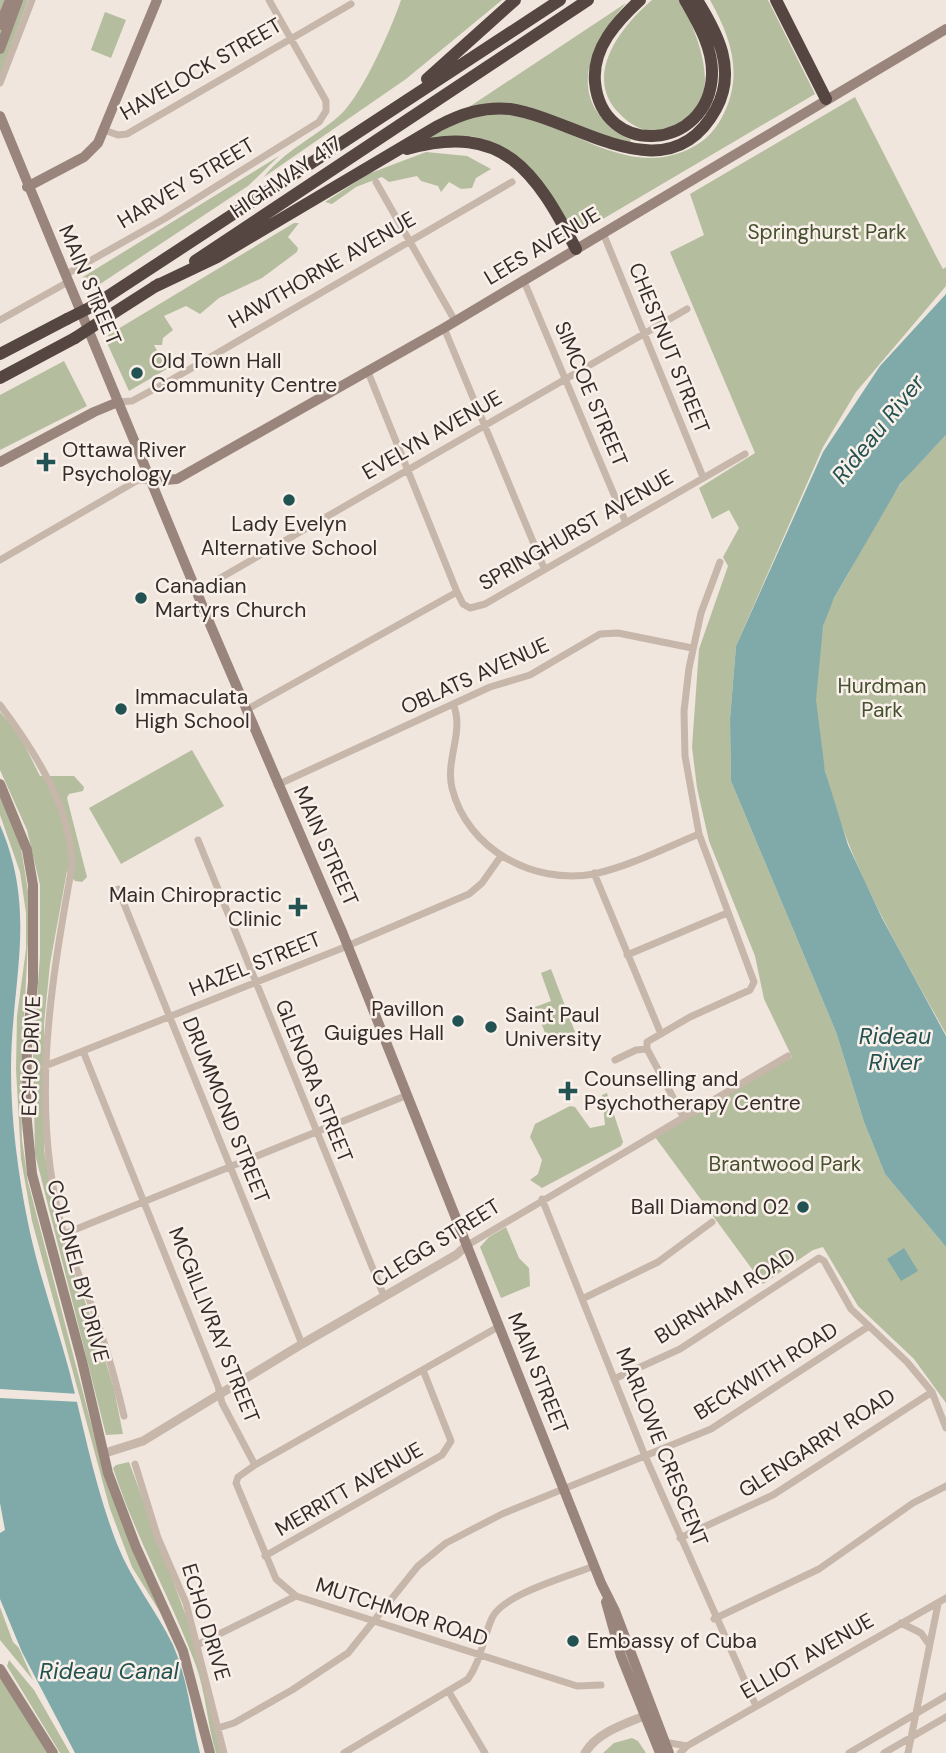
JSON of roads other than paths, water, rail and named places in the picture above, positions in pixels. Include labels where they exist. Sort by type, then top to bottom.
[{"type":"highway","points":[[370,125],[446,64],[515,0]]},
{"type":"highway","points":[[0,354],[93,306],[560,0]]},
{"type":"highway","name":"HIGHWAY 417","points":[[0,378],[98,324],[588,0]]},
{"type":"highway","points":[[640,0],[603,43],[595,77],[596,94],[612,122],[638,135],[657,136],[670,134],[694,120],[710,90],[712,73],[708,48],[686,0]]},
{"type":"highway","points":[[154,287],[217,257],[448,121],[491,108],[545,118],[618,148],[663,149],[687,141],[708,124],[725,83],[723,50],[697,0]]},
{"type":"highway","points":[[776,0],[826,99]]},
{"type":"highway","points":[[378,161],[410,148],[439,142],[471,141],[490,146],[506,154],[527,172],[576,249]]},
{"type":"main road","points":[[0,25],[10,0]]},
{"type":"main road","points":[[0,49],[19,0]]},
{"type":"main road","points":[[27,187],[90,152],[104,130],[157,0]]},
{"type":"main road","name":"LEES AVENUE","points":[[151,481],[177,479],[368,372],[946,29]]},
{"type":"main road","name":"MAIN STREET","points":[[0,116],[2,127],[196,592],[347,946],[601,1583],[621,1656],[669,1753]]},
{"type":"main road","name":"HAWTHORNE AVENUE","points":[[0,462],[118,402]]},
{"type":"main road","name":"COLONEL BY DRIVE","points":[[0,784],[27,850],[33,885],[33,982],[26,1098],[32,1174],[82,1361],[103,1454],[136,1547],[183,1651],[210,1753]]},
{"type":"main road","points":[[0,1669],[52,1753]]},
{"type":"main road","name":"MAIN STREET","points":[[649,1714],[660,1753]]},
{"type":"street","points":[[0,83],[32,0]]},
{"type":"street","points":[[269,0],[289,37]]},
{"type":"street","name":"HAVELOCK STREET","points":[[104,130],[118,135],[127,134],[289,37],[351,4]]},
{"type":"street","name":"HARVEY STREET","points":[[0,320],[305,132],[322,117],[326,111],[326,101],[289,37]]},
{"type":"street","points":[[376,182],[455,321]]},
{"type":"street","name":"HAWTHORNE AVENUE","points":[[118,402],[132,401],[171,380],[512,182]]},
{"type":"street","name":"CHESTNUT STREET","points":[[603,233],[703,477]]},
{"type":"street","name":"SIMCOE STREET","points":[[523,279],[626,523]]},
{"type":"street","name":"EVELYN AVENUE","points":[[196,592],[687,309]]},
{"type":"street","points":[[444,328],[544,568]]},
{"type":"street","points":[[368,372],[457,592]]},
{"type":"street","name":"SPRINGHURST AVENUE","points":[[246,710],[457,592],[463,604],[470,608],[478,607],[745,454]]},
{"type":"street","points":[[0,560],[138,480],[151,481]]},
{"type":"street","points":[[683,1116],[647,1049],[648,1042],[750,990],[754,982],[699,834],[690,794],[684,740],[685,698],[692,648],[720,562]]},
{"type":"street","name":"OBLATS AVENUE","points":[[278,785],[490,687],[530,675],[600,634],[618,634],[692,648]]},
{"type":"street","points":[[453,704],[458,722],[450,773],[457,804],[480,839],[501,856],[525,868],[546,873],[594,873],[699,834]]},
{"type":"street","name":"ECHO DRIVE","points":[[0,705],[23,738],[58,804],[71,846],[72,866],[50,993],[45,1066],[49,1156],[64,1234],[102,1336],[124,1416]]},
{"type":"street","name":"GLENORA STREET","points":[[198,840],[384,1296]]},
{"type":"street","name":"HAZEL STREET","points":[[45,1066],[347,946],[469,894],[482,883],[501,856]]},
{"type":"street","points":[[594,873],[661,1034]]},
{"type":"street","name":"DRUMMOND STREET","points":[[118,889],[302,1344]]},
{"type":"street","points":[[627,955],[727,913]]},
{"type":"street","points":[[615,1060],[636,1050],[647,1049]]},
{"type":"street","name":"MCGILLIVRAY STREET","points":[[83,1051],[146,1203],[222,1403],[255,1465]]},
{"type":"street","name":"CLEGG STREET","points":[[103,1454],[135,1445],[541,1199],[788,1056]]},
{"type":"street","points":[[64,1234],[405,1096]]},
{"type":"street","name":"MARLOWE CRESCENT","points":[[541,1199],[645,1456],[714,1619],[755,1706]]},
{"type":"street","points":[[582,1299],[657,1262],[712,1222]]},
{"type":"street","name":"BURNHAM ROAD","points":[[614,1379],[680,1349],[816,1258],[824,1261],[851,1309],[869,1326]]},
{"type":"street","points":[[869,1326],[907,1362],[932,1392],[946,1428]]},
{"type":"street","name":"BECKWITH ROAD","points":[[218,1728],[234,1723],[292,1690],[348,1653],[418,1566],[446,1544],[502,1514],[645,1456],[738,1414],[869,1326]]},
{"type":"street","points":[[296,1596],[276,1579],[236,1483],[238,1478],[255,1465],[498,1327]]},
{"type":"street","name":"MERRITT AVENUE","points":[[265,1556],[442,1455],[448,1448],[451,1441],[423,1370]]},
{"type":"street","name":"GLENGARRY ROAD","points":[[680,1538],[774,1495],[932,1392]]},
{"type":"street","name":"ECHO DRIVE","points":[[135,1464],[142,1492],[199,1644],[224,1753]]},
{"type":"street","points":[[714,1619],[819,1569],[913,1503],[946,1486]]},
{"type":"street","points":[[344,1753],[468,1679],[476,1669],[497,1610],[529,1591],[594,1566]]},
{"type":"street","name":"MUTCHMOR ROAD","points":[[199,1644],[296,1596],[577,1686],[601,1685]]},
{"type":"street","name":"ELLIOT AVENUE","points":[[680,1753],[687,1746],[755,1706],[946,1598]]},
{"type":"street","points":[[908,1753],[937,1604]]},
{"type":"street","points":[[901,1623],[921,1633],[928,1643]]},
{"type":"street","points":[[449,1692],[485,1753]]},
{"type":"street","points":[[849,1753],[946,1696]]},
{"type":"street","points":[[587,1753],[590,1745],[604,1734],[649,1714]]},
{"type":"street","points":[[884,1753],[946,1717]]},
{"type":"street","points":[[664,1742],[687,1746]]},
{"type":"water","name":"Rideau River","points":[[946,294],[946,435],[900,484],[834,598],[823,626],[816,700],[825,771],[848,845],[882,918],[946,1036],[946,1247],[885,1174],[864,1122],[836,1032],[731,781],[730,719],[736,646],[823,452],[880,366]]},
{"type":"water","name":"Rideau Canal","points":[[0,825],[18,888],[20,947],[12,1038],[11,1089],[16,1147],[28,1223],[109,1523],[136,1583],[173,1645],[186,1685],[200,1753],[75,1753],[22,1652],[0,1599],[0,1533],[5,1530],[0,1503]]},
{"type":"water","points":[[904,1248],[918,1271],[901,1281],[887,1259]]},
{"type":"place","name":"Old Town Hall Community Centre","points":[[137,373]]},
{"type":"place","name":"Ottawa River Psychology","points":[[46,462]]},
{"type":"place","name":"Lady Evelyn Alternative School","points":[[289,500]]},
{"type":"place","name":"Canadian Martyrs Church","points":[[141,598]]},
{"type":"place","name":"Immaculata High School","points":[[121,709]]},
{"type":"place","name":"Main Chiropractic Clinic","points":[[298,907]]},
{"type":"place","name":"Pavillon Guigues Hall","points":[[458,1021]]},
{"type":"place","name":"Saint Paul University","points":[[491,1027]]},
{"type":"place","name":"Counselling and Psychotherapy Centre","points":[[568,1091]]},
{"type":"place","name":"Ball Diamond 02","points":[[803,1207]]},
{"type":"place","name":"Embassy of Cuba","points":[[573,1641]]},
{"type":"park label","name":"Springhurst Park","points":[[827,232]]},
{"type":"park label","name":"Hurdman Park","points":[[882,698]]},
{"type":"park label","name":"Brantwood Park","points":[[785,1164]]}]
